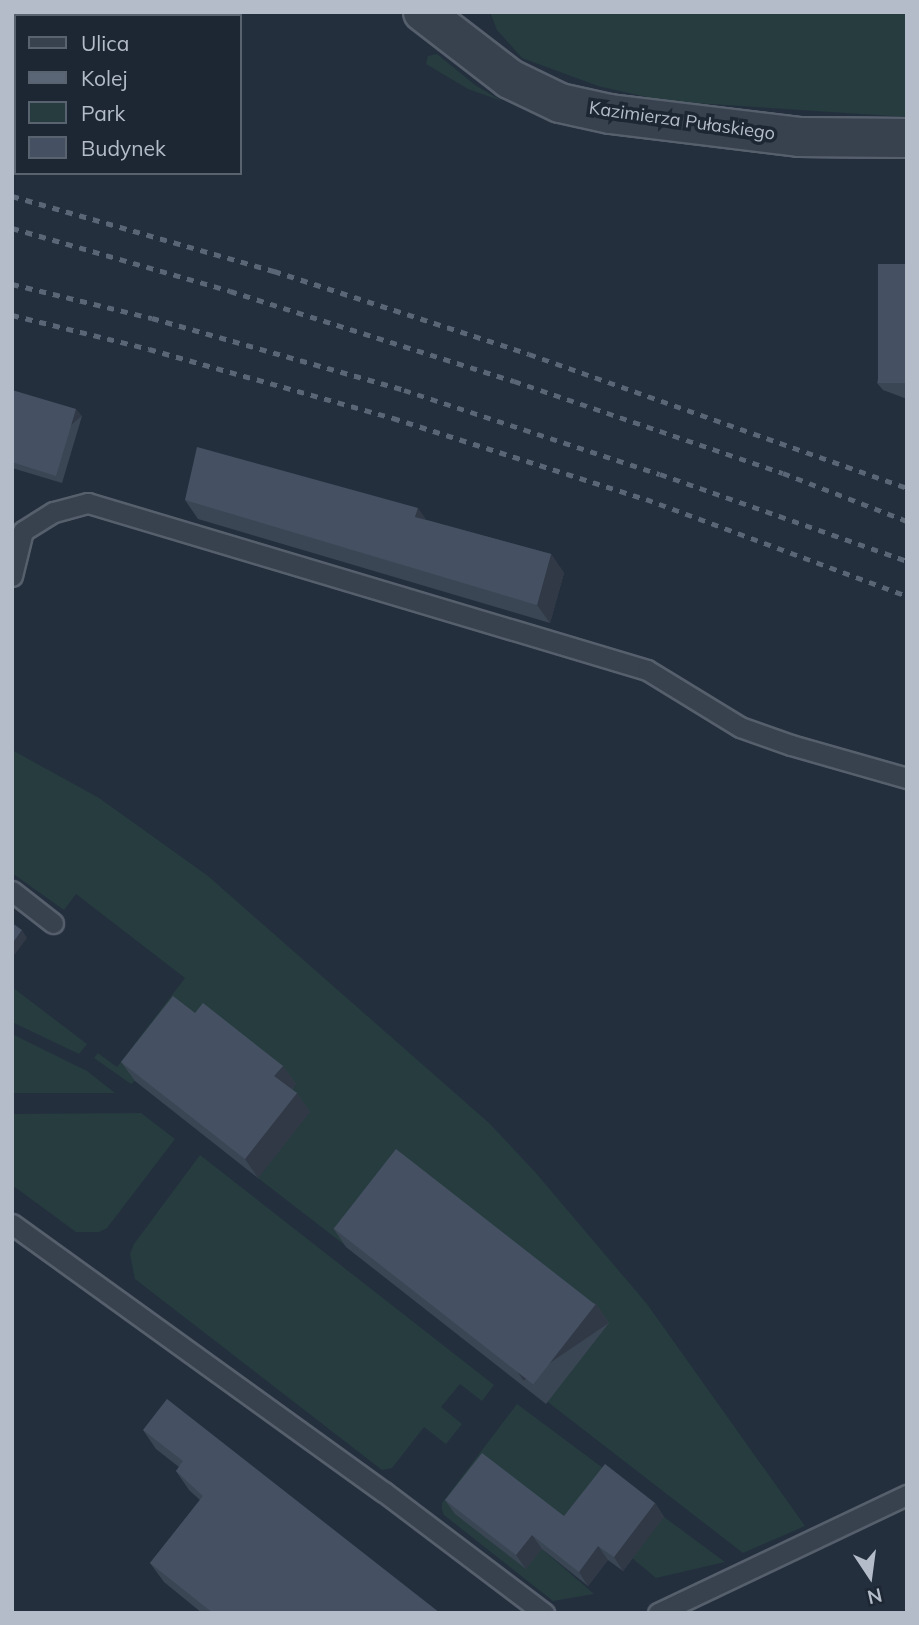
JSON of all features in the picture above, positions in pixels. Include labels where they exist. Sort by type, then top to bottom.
[{"type":"street","name":"Kazimierza Pułaskiego","points":[[423,12],[510,79],[560,103],[610,114],[799,137],[907,138]]},
{"type":"street","points":[[460,12],[473,51]]},
{"type":"lane","points":[[12,576],[23,531],[54,512],[88,503],[647,670],[740,727],[791,745],[907,778]]},
{"type":"lane","points":[[12,891],[53,923]]},
{"type":"lane","points":[[12,1224],[384,1492],[544,1613]]},
{"type":"lane","points":[[658,1613],[907,1495]]},
{"type":"green space","points":[[490,12],[907,12],[907,117],[664,101],[598,86],[522,58],[497,30]]},
{"type":"green space","points":[[437,54],[475,85],[502,101],[468,89],[426,64],[428,56]]},
{"type":"green space","points":[[12,750],[99,798],[208,876],[489,1123],[535,1172],[647,1304],[805,1526],[743,1553],[258,1178],[310,1112],[287,1095],[296,1085],[135,1081],[131,1084],[94,1058],[98,1053],[117,1067],[185,978],[76,894],[64,910],[12,873]]},
{"type":"green space","points":[[12,987],[87,1044],[79,1054],[12,1022]]},
{"type":"green space","points":[[12,1034],[87,1071],[115,1093],[12,1093]]},
{"type":"green space","points":[[141,1113],[175,1139],[107,1228],[99,1232],[76,1232],[12,1185],[12,1114]]},
{"type":"green space","points":[[200,1155],[494,1385],[482,1401],[460,1384],[441,1407],[462,1424],[446,1444],[424,1427],[392,1468],[382,1470],[135,1279],[130,1254],[134,1244]]},
{"type":"green space","points":[[517,1404],[615,1477],[542,1549],[594,1594],[553,1601],[444,1515],[442,1503]]},
{"type":"green space","points":[[664,1517],[725,1562],[656,1578],[632,1558]]},
{"type":"building","points":[[878,264],[907,264],[907,383],[878,383]]},
{"type":"building","points":[[12,390],[76,409],[56,476],[12,462]]},
{"type":"building","points":[[197,447],[418,508],[415,517],[551,554],[537,605],[185,500]]},
{"type":"building","points":[[12,923],[22,930],[12,944]]},
{"type":"building","points":[[173,996],[195,1013],[203,1003],[283,1066],[274,1076],[297,1093],[245,1159],[121,1062]]},
{"type":"building","points":[[396,1149],[595,1305],[533,1384],[334,1229]]},
{"type":"building","points":[[167,1399],[440,1613],[213,1613],[150,1563],[203,1496],[176,1471],[183,1461],[143,1430]]},
{"type":"building","points":[[482,1453],[564,1516],[605,1464],[655,1503],[614,1557],[598,1546],[579,1572],[532,1535],[516,1555],[445,1500]]},
{"type":"railway","points":[[12,196],[274,271],[529,354],[907,488]]},
{"type":"railway","points":[[12,228],[230,291],[514,381],[783,473],[907,521]]},
{"type":"railway","points":[[12,284],[152,318],[404,390],[660,474],[907,561]]},
{"type":"railway","points":[[12,315],[149,349],[393,418],[646,499],[907,596]]}]
